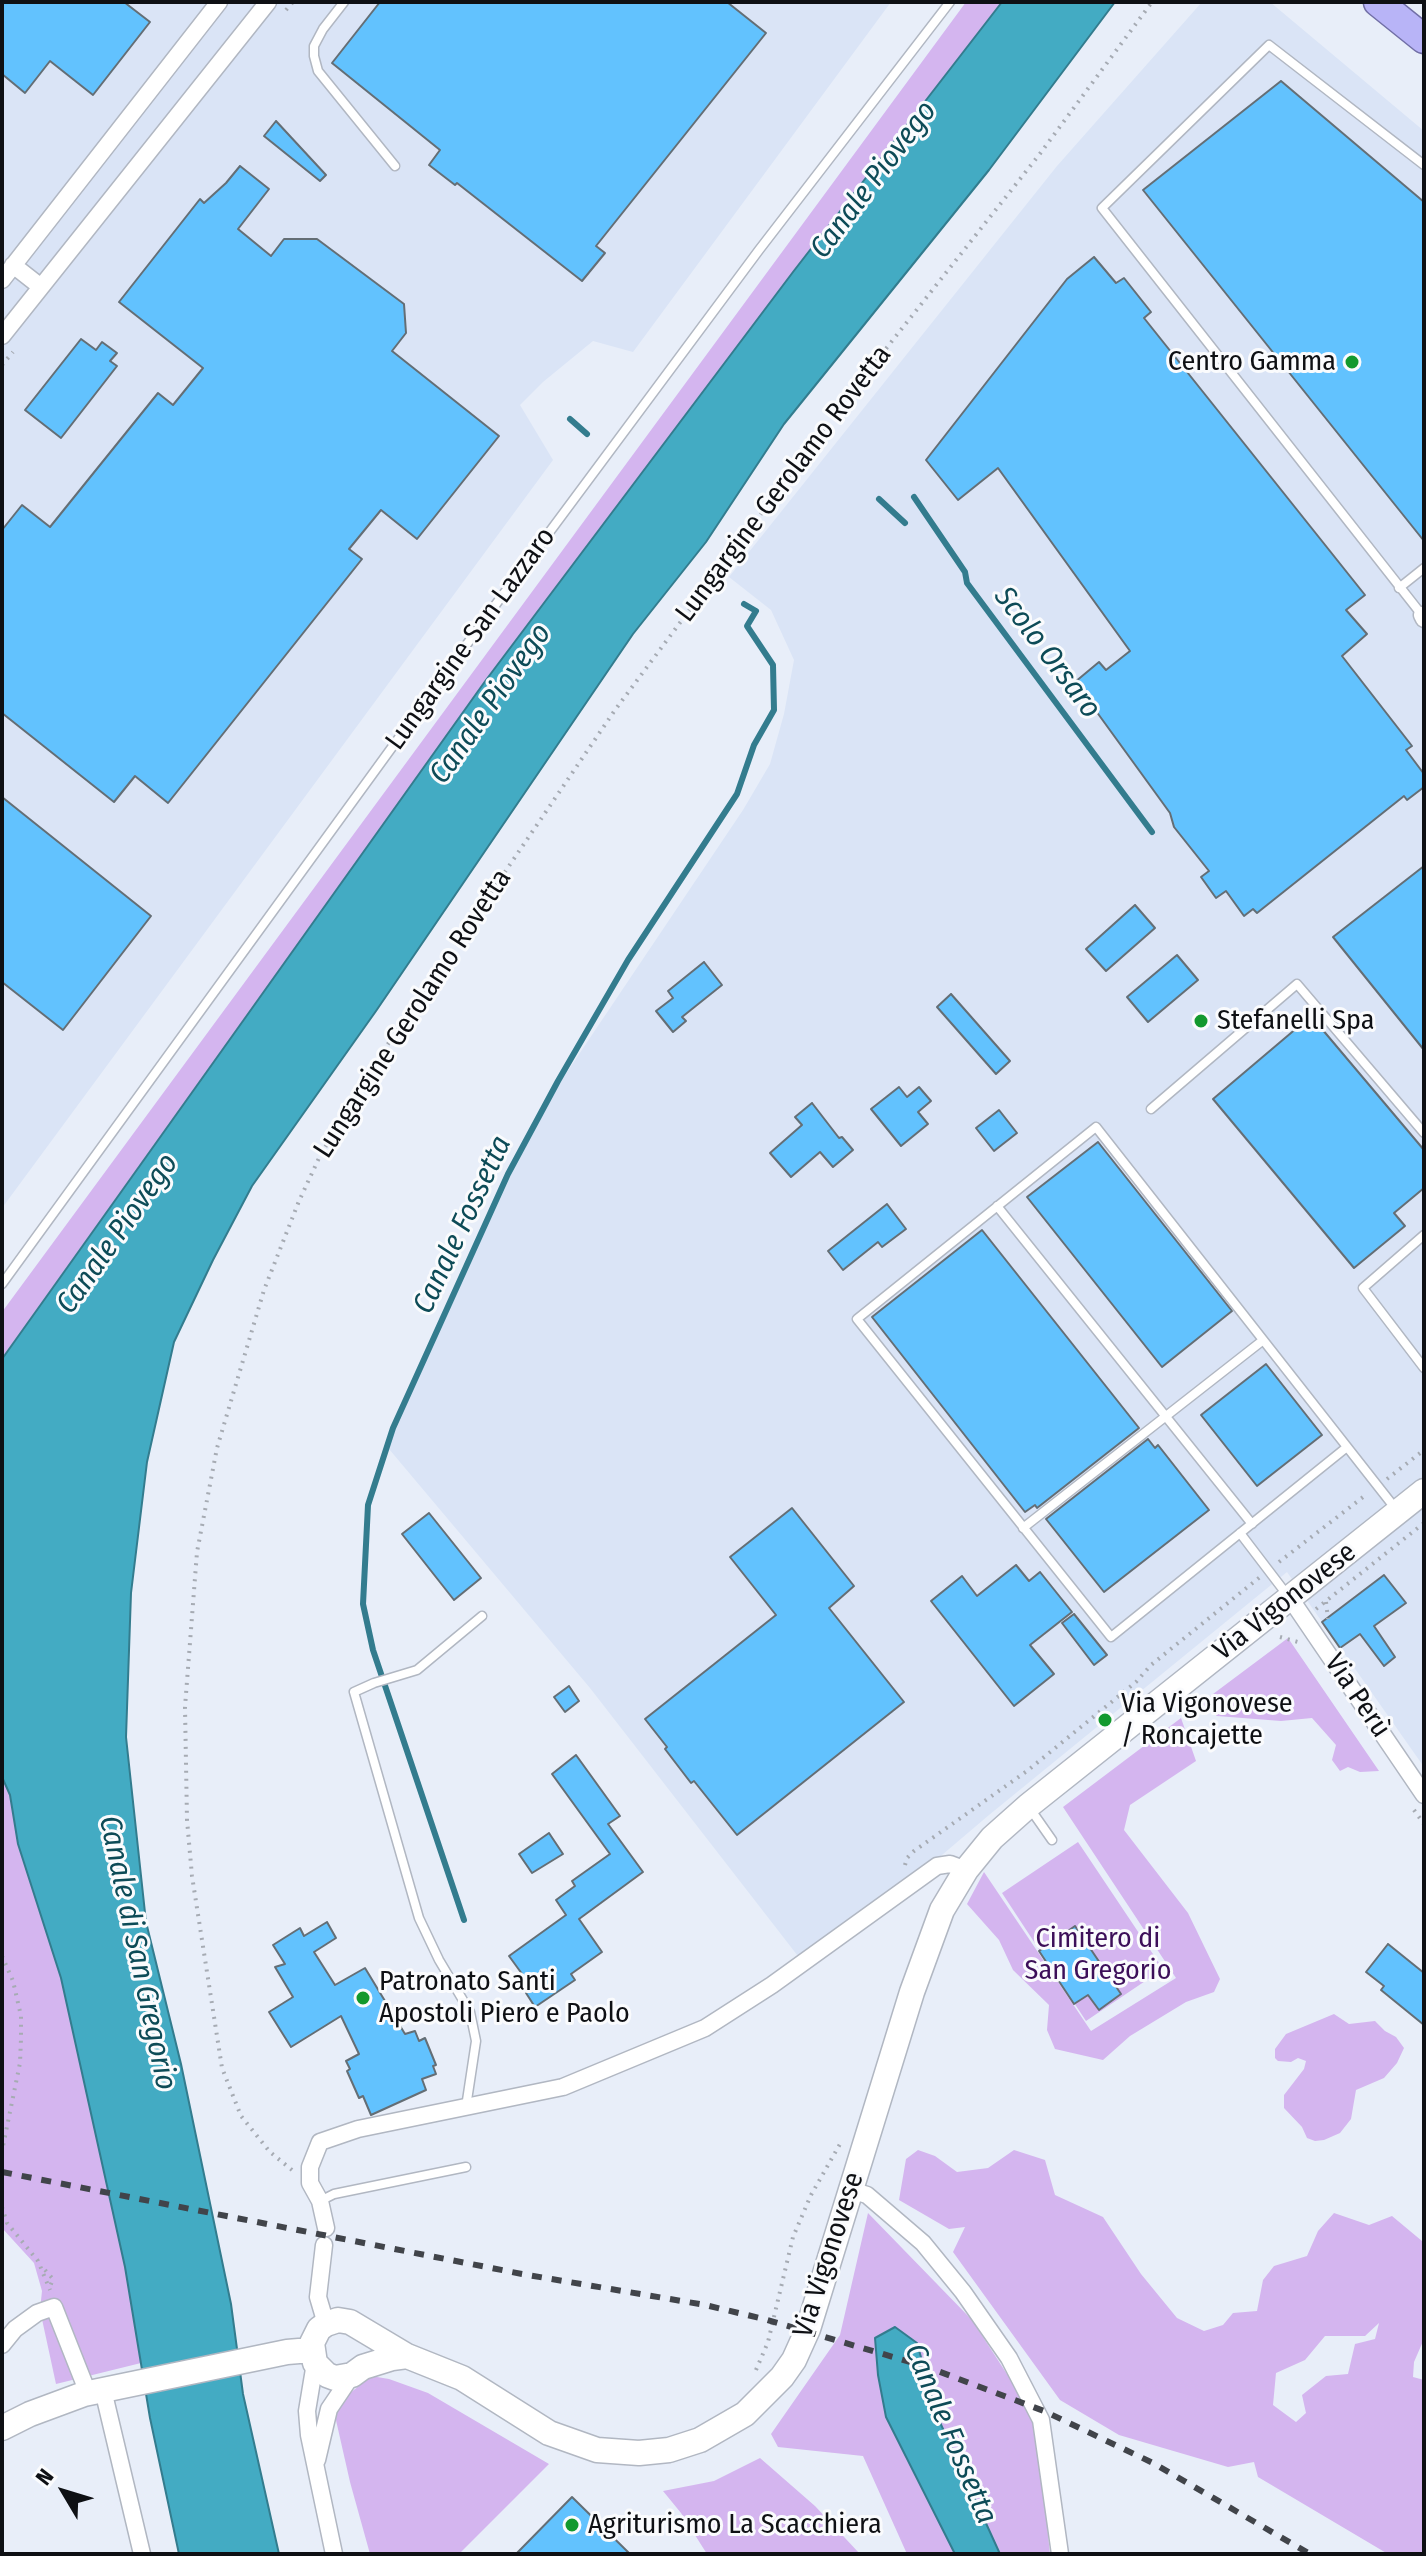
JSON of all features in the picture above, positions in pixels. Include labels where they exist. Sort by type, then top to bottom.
[{"type":"highway","points":[[1378,2],[1424,39]]},
{"type":"main road","name":"Via Vigonovese","points":[[326,2324],[344,2320],[407,2356],[462,2378],[549,2433],[597,2450],[639,2453],[669,2450],[700,2440],[745,2414],[794,2360],[808,2329],[912,1992],[942,1910],[966,1870],[992,1838],[1028,1806],[1424,1491]]},
{"type":"main road","points":[[326,2324],[315,2335],[313,2356],[327,2375],[335,2378],[407,2356]]},
{"type":"main road","points":[[358,2371],[369,2351],[366,2335],[361,2329]]},
{"type":"main road","points":[[2,2428],[30,2414],[101,2391],[274,2355],[313,2356]]},
{"type":"street","points":[[2,280],[219,2]]},
{"type":"street","points":[[2,336],[268,2]]},
{"type":"street","points":[[13,265],[41,287]]},
{"type":"street","name":"Via Perù","points":[[1290,1598],[1424,1795]]},
{"type":"street","points":[[326,2324],[318,2297],[325,2236],[320,2201],[310,2183],[310,2167],[320,2142],[358,2129],[563,2087],[705,2028],[772,1985],[937,1866],[950,1864],[966,1870]]},
{"type":"street","points":[[851,2190],[867,2195],[923,2243],[963,2292],[1009,2358],[1041,2420],[1060,2554]]},
{"type":"street","points":[[2,2345],[15,2329],[37,2313],[54,2307],[101,2391],[142,2554]]},
{"type":"street","points":[[313,2356],[307,2411],[309,2435],[334,2554]]},
{"type":"street","points":[[316,2461],[329,2409],[358,2371]]},
{"type":"lane","points":[[344,2],[314,46],[318,71],[395,166]]},
{"type":"lane","name":"Lungargine San Lazzaro","points":[[2,1284],[499,600],[759,250],[950,2]]},
{"type":"lane","points":[[1423,617],[1102,208],[1269,45],[1424,165]]},
{"type":"lane","points":[[1399,588],[1424,568]]},
{"type":"lane","points":[[1151,1109],[1297,984],[1424,1133]]},
{"type":"lane","points":[[1347,1447],[1111,1637],[857,1319],[1096,1127],[1398,1512]]},
{"type":"lane","points":[[997,1206],[1252,1524]]},
{"type":"lane","points":[[1424,1235],[1363,1288],[1424,1368]]},
{"type":"lane","points":[[1023,1528],[1262,1341]]},
{"type":"lane","points":[[1240,1533],[1290,1598]]},
{"type":"lane","points":[[466,2107],[476,2041],[470,2012],[439,1960],[419,1918],[354,1692],[417,1670],[482,1616]]},
{"type":"lane","points":[[1028,1806],[1052,1840]]},
{"type":"lane","points":[[320,2201],[334,2194],[466,2167]]},
{"type":"path","name":"Lungargine Gerolamo Rovetta","points":[[310,2183],[270,2152],[241,2116],[230,2093],[222,2068],[199,1931],[187,1820],[185,1707],[197,1552],[217,1448],[264,1290],[299,1201],[343,1115],[393,1035],[570,774],[815,441],[1039,155],[1152,2]]},
{"type":"path","points":[[1388,1478],[1424,1450]]},
{"type":"path","points":[[1279,1563],[1357,1500]]},
{"type":"path","points":[[1326,1602],[1424,1523]]},
{"type":"path","points":[[908,1872],[905,1864],[914,1851],[1027,1771],[1257,1579]]},
{"type":"path","points":[[2,1956],[13,1981],[21,2016],[21,2039],[20,2063],[2,2151]]},
{"type":"path","points":[[748,2379],[758,2367],[768,2342],[793,2237],[811,2195],[842,2140]]},
{"type":"path","points":[[2,2207],[7,2223],[43,2269],[49,2289]]},
{"type":"shaded area","points":[[2,2],[891,2],[633,352],[593,341],[520,405],[553,460],[2,1208]]},
{"type":"shaded area","points":[[1202,2],[1270,2],[1424,131],[1424,1767],[1287,1572],[989,1815],[808,1969],[590,1688],[389,1449],[395,1429],[511,1175],[559,1084],[743,810],[770,764],[794,660],[771,610],[729,577],[1057,166]]},
{"type":"green space","points":[[966,2],[1002,2],[793,272],[486,680],[2,1358],[2,1312]]},
{"type":"green space","points":[[1288,1638],[1379,1771],[1360,1772],[1348,1767],[1340,1771],[1332,1760],[1336,1745],[1312,1718],[1281,1721],[1217,1716],[1201,1703]]},
{"type":"green space","points":[[1181,1718],[1196,1761],[1130,1805],[1124,1830],[1188,1913],[1220,1979],[1214,1992],[1186,2002],[1130,2036],[1103,2060],[1055,2049],[1047,2030],[1049,2005],[1013,1970],[999,1940],[967,1904],[984,1872],[1091,2031],[1176,1978],[1063,1807]]},
{"type":"green space","points":[[2,1777],[10,1795],[18,1844],[61,1978],[125,2267],[141,2363],[56,2384],[40,2310],[42,2291],[34,2263],[2,2228]]},
{"type":"green space","name":"Cimitero di San Gregorio","points":[[1078,1842],[1163,1969],[1086,2021],[1002,1893]]},
{"type":"green space","points":[[1334,2014],[1349,2024],[1375,2021],[1396,2037],[1404,2048],[1397,2063],[1384,2078],[1356,2090],[1351,2119],[1340,2133],[1315,2141],[1307,2138],[1302,2127],[1284,2108],[1284,2095],[1304,2069],[1306,2061],[1298,2058],[1291,2062],[1278,2061],[1275,2049],[1286,2034]]},
{"type":"green space","points":[[918,2150],[935,2156],[957,2172],[988,2168],[1014,2150],[1045,2160],[1055,2195],[1103,2217],[1141,2274],[1177,2318],[1204,2331],[1223,2325],[1233,2313],[1257,2311],[1263,2280],[1274,2266],[1307,2256],[1318,2231],[1334,2213],[1369,2225],[1392,2216],[1422,2241],[1424,2254],[1424,2339],[1414,2362],[1413,2377],[1424,2380],[1424,2554],[1388,2554],[1258,2477],[1254,2462],[1228,2467],[1119,2435],[1060,2400],[953,2252],[965,2227],[949,2229],[899,2200],[906,2159]],"holes":[[[1379,2323],[1375,2339],[1355,2344],[1348,2374],[1326,2376],[1302,2395],[1306,2413],[1296,2422],[1273,2405],[1276,2373],[1305,2360],[1325,2336],[1365,2336]]]},
{"type":"green space","points":[[868,2213],[972,2320],[1036,2419],[1050,2554],[907,2554],[863,2456],[778,2447],[771,2434],[840,2335]]},
{"type":"green space","points":[[371,2376],[428,2393],[549,2464],[459,2554],[370,2554],[333,2407]]},
{"type":"green space","points":[[760,2458],[815,2506],[860,2554],[707,2554],[663,2491],[714,2481]]},
{"type":"water","points":[[1002,2],[1115,2],[989,170],[784,424],[706,542],[633,634],[376,1011],[252,1186],[174,1342],[147,1462],[131,1593],[126,1737],[146,1922],[181,2064],[231,2304],[243,2394],[279,2554],[179,2554],[150,2418],[125,2267],[61,1978],[18,1844],[10,1795],[2,1777],[2,1359],[486,680],[793,272]]},
{"type":"water","points":[[895,2327],[917,2343],[938,2418],[1000,2554],[955,2554],[886,2417],[875,2338]]},
{"type":"building","points":[[2,2],[124,2],[150,22],[93,95],[50,61],[25,93],[2,74]]},
{"type":"building","points":[[380,2],[727,2],[766,33],[596,246],[605,253],[582,281],[457,183],[455,185],[429,165],[440,150],[332,63]]},
{"type":"building","name":"Centro Gamma","points":[[1281,81],[1424,202],[1424,541],[1143,190]]},
{"type":"building","points":[[276,121],[326,175],[320,181],[264,136]]},
{"type":"building","points":[[240,166],[269,189],[238,229],[271,256],[284,239],[317,239],[404,304],[406,333],[392,351],[499,436],[417,539],[381,510],[349,549],[362,559],[168,803],[135,776],[114,802],[2,713],[2,530],[22,505],[50,527],[158,393],[173,405],[203,368],[119,302],[200,199],[204,203]]},
{"type":"building","points":[[1094,257],[1116,283],[1124,278],[1151,312],[1144,318],[1365,595],[1346,610],[1367,634],[1342,656],[1412,746],[1406,750],[1424,774],[1424,787],[1407,800],[1404,796],[1257,913],[1253,909],[1244,916],[1226,891],[1216,898],[1201,877],[1209,871],[1174,827],[1170,813],[1075,682],[1099,662],[1106,670],[1130,651],[998,468],[958,500],[926,460],[1067,279]]},
{"type":"building","points":[[81,339],[96,350],[102,342],[117,353],[110,361],[117,366],[61,438],[25,410]]},
{"type":"building","points":[[2,797],[151,916],[63,1030],[2,982]]},
{"type":"building","points":[[1424,866],[1424,1050],[1333,937]]},
{"type":"building","points":[[1135,905],[1155,928],[1106,971],[1086,949]]},
{"type":"building","points":[[1177,955],[1198,980],[1148,1022],[1127,997]]},
{"type":"building","points":[[704,962],[722,985],[682,1017],[686,1021],[673,1032],[656,1011],[673,998],[668,991]]},
{"type":"building","points":[[951,994],[1010,1061],[996,1074],[937,1007]]},
{"type":"building","points":[[1311,1016],[1424,1150],[1424,1188],[1394,1213],[1405,1226],[1354,1268],[1213,1099]]},
{"type":"building","points":[[899,1087],[907,1097],[919,1087],[931,1101],[918,1112],[928,1124],[901,1146],[871,1109]]},
{"type":"building","points":[[812,1103],[839,1138],[842,1137],[853,1150],[833,1167],[820,1152],[791,1177],[770,1153],[802,1125],[795,1117]]},
{"type":"building","points":[[999,1110],[1017,1133],[994,1151],[976,1128]]},
{"type":"building","points":[[1098,1142],[1232,1311],[1162,1367],[1027,1197]]},
{"type":"building","points":[[887,1204],[906,1229],[882,1247],[878,1242],[843,1270],[828,1251]]},
{"type":"building","points":[[982,1230],[1139,1428],[1037,1508],[1035,1505],[1025,1512],[872,1317]]},
{"type":"building","points":[[1266,1364],[1322,1435],[1257,1486],[1201,1415]]},
{"type":"building","points":[[1148,1439],[1155,1448],[1158,1445],[1209,1510],[1104,1592],[1046,1519]]},
{"type":"building","points":[[792,1508],[854,1586],[829,1608],[904,1702],[737,1835],[694,1781],[691,1783],[645,1719],[776,1615],[730,1557]]},
{"type":"building","points":[[429,1513],[481,1578],[454,1600],[402,1534]]},
{"type":"building","points":[[1016,1565],[1029,1581],[1040,1572],[1072,1612],[1030,1645],[1054,1674],[1014,1706],[931,1601],[962,1576],[977,1596]]},
{"type":"building","points":[[1384,1575],[1406,1603],[1374,1626],[1395,1657],[1384,1666],[1360,1634],[1340,1648],[1322,1622]]},
{"type":"building","points":[[1074,1614],[1107,1655],[1094,1665],[1062,1623]]},
{"type":"building","points":[[569,1686],[579,1701],[565,1712],[554,1697]]},
{"type":"building","points":[[576,1755],[620,1816],[608,1824],[643,1872],[579,1919],[602,1952],[571,1974],[575,1980],[535,2007],[526,1993],[533,1989],[509,1956],[566,1915],[556,1900],[575,1886],[572,1881],[610,1854],[552,1774]]},
{"type":"building","points":[[549,1833],[563,1854],[532,1873],[519,1854]]},
{"type":"building","points":[[327,1922],[336,1938],[314,1952],[335,1985],[365,1968],[405,2034],[415,2031],[419,2041],[425,2038],[436,2065],[433,2066],[436,2074],[422,2079],[426,2090],[371,2115],[347,2071],[350,2069],[346,2061],[359,2054],[341,2016],[291,2047],[269,2012],[293,1997],[275,1967],[285,1964],[273,1945],[300,1928],[304,1936]]},
{"type":"building","points":[[1075,1926],[1121,1994],[1099,2010],[1088,1995],[1074,2004],[1039,1951]]},
{"type":"building","points":[[1388,1944],[1424,1973],[1424,2025],[1381,1990],[1384,1986],[1366,1972]]},
{"type":"building","name":"Agriturismo La Scacchiera","points":[[572,2497],[630,2554],[516,2554]]},
{"type":"waterway","name":"Canale Fossetta","points":[[570,419],[587,434]]},
{"type":"waterway","name":"Scolo Orsaro","points":[[914,497],[965,572],[967,583],[1152,832]]},
{"type":"waterway","points":[[879,499],[905,523]]},
{"type":"waterway","name":"Canale Fossetta","points":[[464,1920],[373,1650],[363,1604],[368,1505],[393,1428],[508,1174],[628,960],[737,794],[754,745],[774,710],[773,665],[747,626],[756,611],[744,604]]},
{"type":"railway","points":[[2,2172],[522,2274],[705,2305],[764,2319],[927,2367],[1044,2411],[1153,2463],[1310,2554]]},
{"type":"place","name":"Centro Gamma","points":[[1352,362]]},
{"type":"place","name":"Stefanelli Spa","points":[[1201,1021]]},
{"type":"place","name":"Via Vigonovese / Roncajette","points":[[1105,1720]]},
{"type":"place","name":"Patronato Santi Apostoli Piero e Paolo","points":[[363,1998]]},
{"type":"place","name":"Agriturismo La Scacchiera","points":[[572,2525]]},
{"type":"water label","name":"Canale Piovego","points":[[874,180]]},
{"type":"water label","name":"Canale Piovego","points":[[491,704]]},
{"type":"water label","name":"Canale Piovego","points":[[118,1234]]},
{"type":"water label","name":"Canale di San Gregorio","points":[[137,1953]]}]
